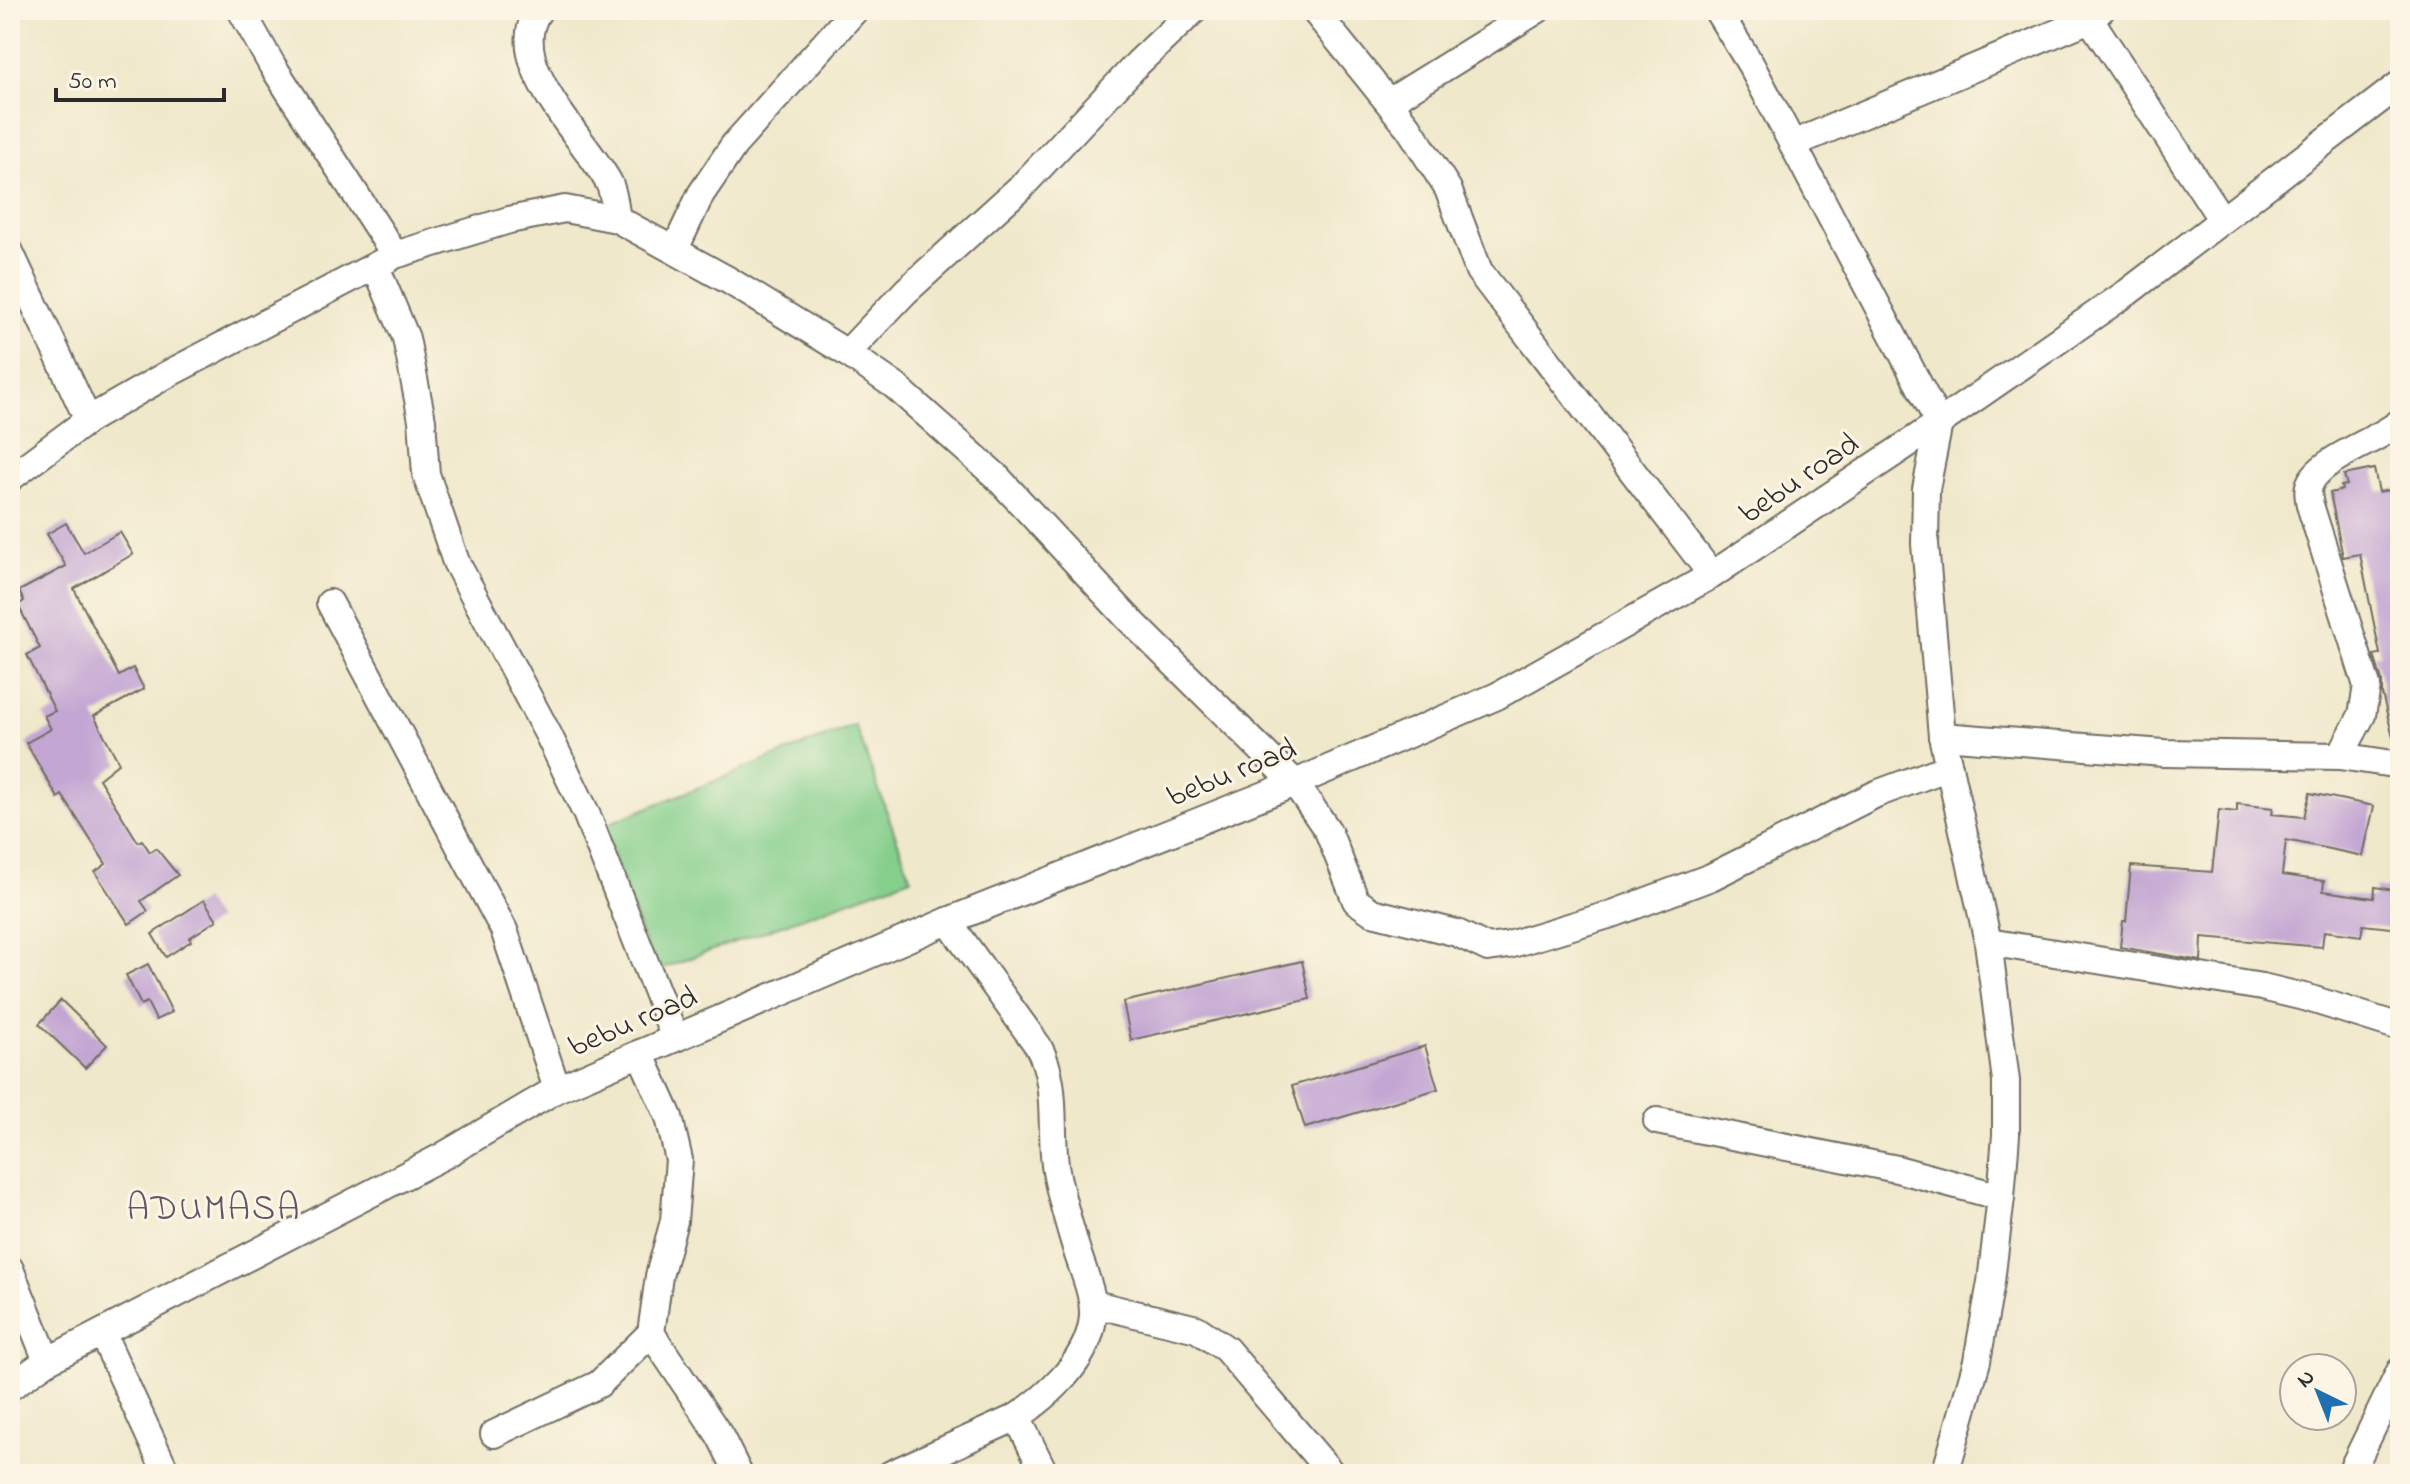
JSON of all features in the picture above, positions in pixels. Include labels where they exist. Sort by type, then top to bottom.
[{"type":"street","points":[[241,10],[385,261],[406,338],[422,420],[426,474],[445,533],[456,562],[548,734],[586,813],[675,1038]]},
{"type":"street","points":[[539,10],[531,21],[529,42],[543,86],[561,118],[611,186],[617,219]]},
{"type":"street","points":[[675,249],[701,194],[734,145],[855,10]]},
{"type":"street","points":[[847,353],[906,291],[1021,187],[1138,63],[1194,10]]},
{"type":"street","points":[[1314,10],[1389,102],[1448,189],[1479,271],[1712,575]]},
{"type":"street","points":[[1389,102],[1537,10]]},
{"type":"street","points":[[1717,10],[1751,65],[1939,423],[1926,489],[1925,544],[1942,736],[1988,942],[2006,1081],[2006,1135],[1991,1282],[1953,1472]]},
{"type":"street","points":[[1793,144],[2095,14],[2222,220]]},
{"type":"street","name":"bebu road","points":[[10,1387],[47,1361],[443,1156],[557,1089],[948,921],[1295,783],[1497,696],[1712,575],[1939,423],[2128,292],[2400,84]]},
{"type":"street","points":[[10,478],[88,420],[168,374],[385,261],[509,220],[565,209],[617,219],[675,249],[847,353],[895,386],[997,477],[1127,617],[1295,783],[1328,831],[1356,901],[1372,912],[1457,933],[1488,948],[1509,945],[1615,913],[1711,877],[1876,794],[1949,767]]},
{"type":"street","points":[[10,252],[88,420]]},
{"type":"street","points":[[2340,756],[2362,715],[2367,686],[2310,505],[2308,489],[2314,476],[2327,464],[2400,422]]},
{"type":"street","points":[[330,603],[504,930],[557,1089]]},
{"type":"street","points":[[1942,736],[2164,753],[2340,756],[2400,765]]},
{"type":"street","points":[[891,1474],[1017,1417],[1042,1398],[1073,1366],[1086,1344],[1092,1325],[1094,1304],[1055,1166],[1048,1064],[948,921]]},
{"type":"street","points":[[1988,942],[2262,987],[2400,1027]]},
{"type":"street","points":[[494,1434],[599,1384],[651,1333],[659,1276],[674,1221],[679,1160],[669,1117],[640,1053]]},
{"type":"street","points":[[1657,1121],[1897,1169],[2001,1197]]},
{"type":"street","points":[[10,1269],[47,1361]]},
{"type":"street","points":[[1094,1304],[1197,1329],[1226,1349],[1332,1474]]},
{"type":"street","points":[[102,1333],[167,1474]]},
{"type":"street","points":[[651,1333],[720,1436],[739,1474]]},
{"type":"street","points":[[2350,1474],[2400,1371]]},
{"type":"street","points":[[1017,1417],[1045,1474]]},
{"type":"green space","points":[[855,725],[911,878],[655,971],[602,826]]},
{"type":"building","points":[[2374,469],[2379,492],[2400,488],[2400,740],[2394,741],[2374,655],[2380,654],[2360,554],[2343,557],[2330,493],[2347,485],[2344,475]]},
{"type":"building","points":[[66,523],[84,553],[120,532],[133,554],[74,589],[119,676],[133,668],[144,689],[94,716],[119,763],[99,779],[138,842],[142,840],[150,852],[156,848],[178,875],[141,901],[148,911],[129,924],[95,872],[106,864],[62,795],[58,798],[26,743],[51,729],[44,716],[55,711],[27,655],[40,648],[18,605],[24,601],[19,591],[66,566],[47,534]]},
{"type":"building","points":[[2310,793],[2374,806],[2363,856],[2286,840],[2282,875],[2324,881],[2323,891],[2374,898],[2375,887],[2400,891],[2400,929],[2363,925],[2361,936],[2324,931],[2322,947],[2202,937],[2201,961],[2120,947],[2123,921],[2126,921],[2131,866],[2212,872],[2219,810],[2237,812],[2237,804],[2273,808],[2272,814],[2304,817]]},
{"type":"building","points":[[204,900],[217,920],[166,957],[152,934]]},
{"type":"building","points":[[1302,961],[1310,999],[1131,1040],[1123,1002]]},
{"type":"building","points":[[148,964],[172,1012],[156,1020],[147,1002],[141,1005],[126,975]]},
{"type":"building","points":[[61,1000],[107,1045],[85,1068],[39,1024]]},
{"type":"building","points":[[1425,1046],[1438,1089],[1305,1128],[1292,1086]]},
{"type":"district","name":"ADUMASA","points":[[214,1206]]}]
